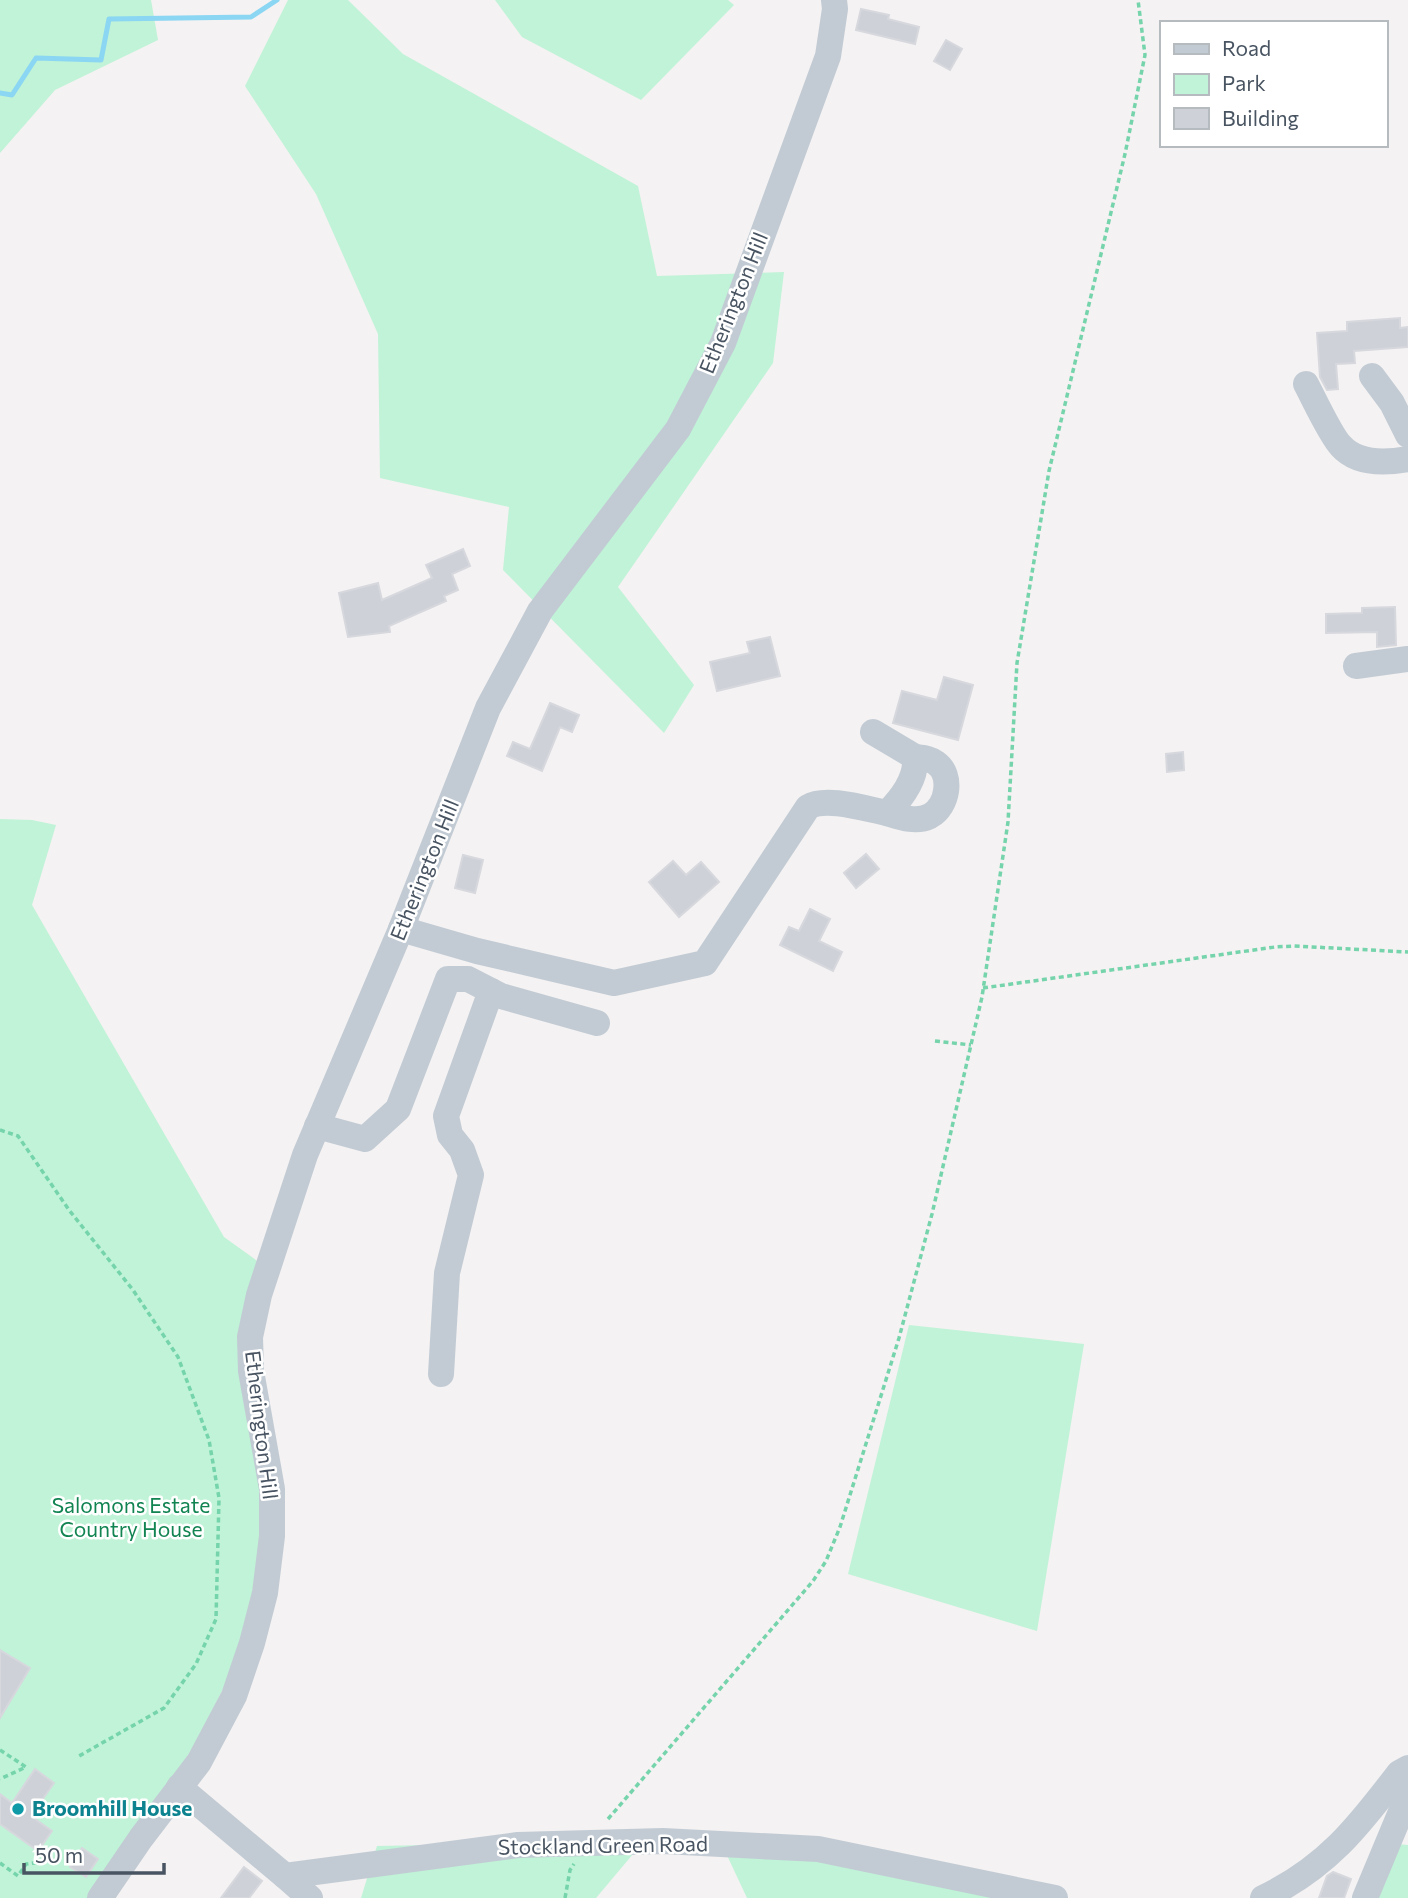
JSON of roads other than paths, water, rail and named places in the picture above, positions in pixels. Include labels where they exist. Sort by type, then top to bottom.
[{"type":"street","name":"Etherington Hill","points":[[100,1898],[199,1762],[234,1696],[252,1643],[265,1593],[272,1536],[272,1489],[251,1371],[250,1337],[259,1295],[305,1155],[401,929],[488,708],[540,611],[678,429],[723,343],[828,56],[834,0]]},
{"type":"street","points":[[1372,376],[1392,403],[1408,435]]},
{"type":"street","points":[[1306,384],[1340,446],[1360,459],[1377,462],[1408,459]]},
{"type":"street","points":[[1356,666],[1408,659]]},
{"type":"street","points":[[401,929],[614,984],[705,963],[808,807],[816,802],[828,803],[918,819],[930,816],[941,803],[947,787],[944,772],[931,760],[915,757],[873,732]]},
{"type":"street","points":[[887,813],[907,788],[915,757]]},
{"type":"street","points":[[317,1126],[365,1139],[398,1109],[448,979],[468,979],[501,996],[597,1023]]},
{"type":"street","points":[[441,1374],[447,1273],[471,1175],[462,1150],[450,1135],[446,1116],[491,991]]},
{"type":"street","points":[[1263,1898],[1296,1881],[1325,1859],[1358,1827],[1399,1773],[1408,1768]]},
{"type":"street","points":[[180,1787],[310,1898]]},
{"type":"street","points":[[1365,1898],[1408,1795]]},
{"type":"street","name":"Stockland Green Road","points":[[285,1876],[517,1846],[663,1841],[818,1849],[1055,1898]]},
{"type":"waterway","points":[[0,93],[12,95],[36,58],[101,60],[109,19],[251,17],[277,0]]},
{"type":"place","name":"Broomhill House","points":[[18,1809]]},
{"type":"park label","name":"Salomons Estate Country House","points":[[131,1518]]}]
